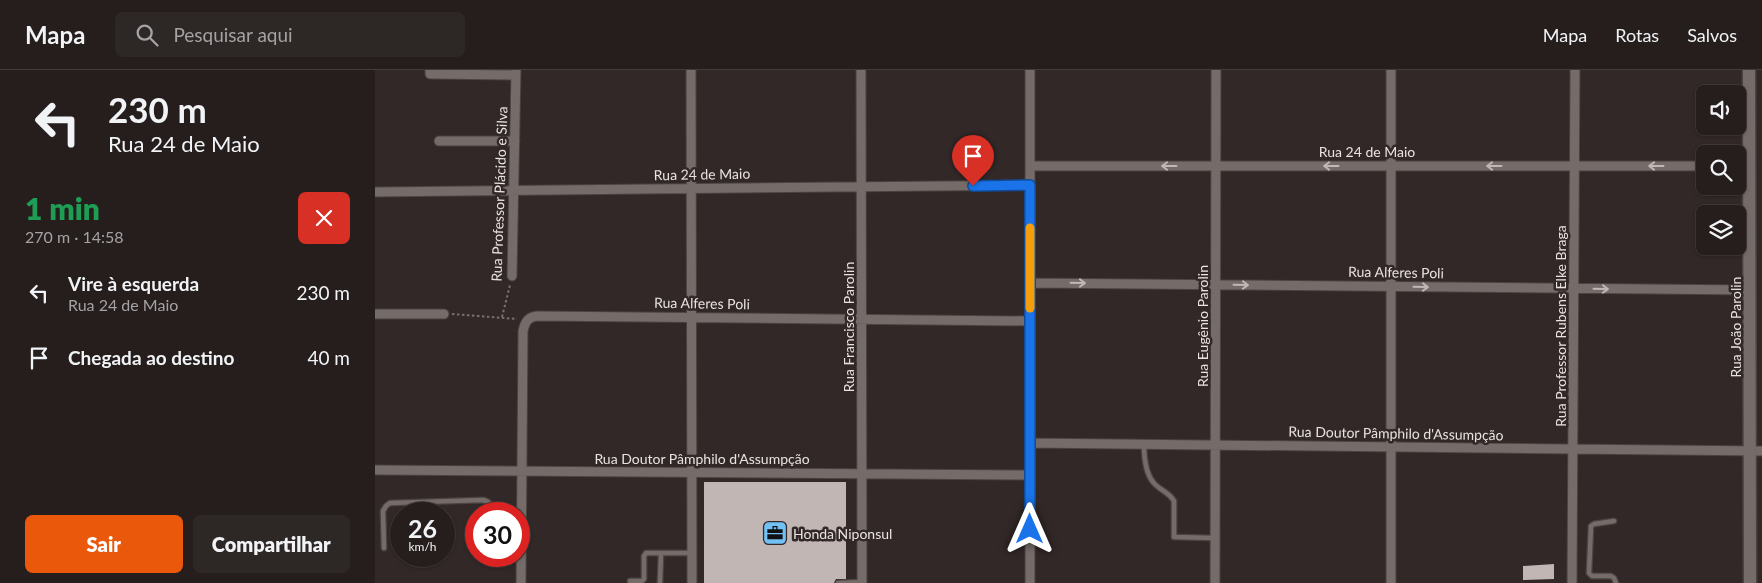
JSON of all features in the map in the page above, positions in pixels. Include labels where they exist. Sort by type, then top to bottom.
[{"type":"main road","name":"Rua João Parolin","points":[[1749,70],[1750,166],[1756,290],[1756,451],[1750,583]]},
{"type":"street","points":[[430,70],[430,74],[516,73]]},
{"type":"street","points":[[691,70],[692,583]]},
{"type":"street","name":"Rua Francisco Parolin","points":[[861,70],[862,582]]},
{"type":"street","points":[[1030,70],[1030,583]]},
{"type":"street","name":"Rua Eugênio Parolin","points":[[1215,583],[1216,70]]},
{"type":"street","points":[[1391,70],[1391,583]]},
{"type":"street","name":"Rua Professor Rubens Elke Braga","points":[[1572,583],[1575,70]]},
{"type":"street","name":"Rua Professor Plácido e Silva","points":[[512,276],[516,73]]},
{"type":"street","points":[[439,141],[515,141]]},
{"type":"street","name":"Rua 24 de Maio","points":[[1030,166],[1696,166]]},
{"type":"street","name":"Rua 24 de Maio","points":[[375,192],[1030,185]]},
{"type":"street","name":"Rua Alferes Poli","points":[[1030,283],[1756,290]]},
{"type":"street","points":[[375,314],[445,314]]},
{"type":"street","name":"Rua Alferes Poli","points":[[527,320],[537,316],[1030,321]]},
{"type":"street","points":[[521,502],[523,331],[527,320]]},
{"type":"street","name":"Rua Doutor Pâmphilo d'Assumpção","points":[[1030,443],[1756,451]]},
{"type":"street","name":"Rua Doutor Pâmphilo d'Assumpção","points":[[375,470],[1030,475]]},
{"type":"street","points":[[521,567],[521,583]]},
{"type":"lane","points":[[1144,444],[1146,465],[1153,482],[1174,500],[1174,538],[1215,538]]},
{"type":"lane","points":[[384,548],[383,511],[390,503],[483,500],[488,502]]},
{"type":"lane","points":[[1614,521],[1591,526],[1589,573],[1592,576],[1611,576],[1616,583]]},
{"type":"lane","points":[[630,581],[642,581],[644,579],[644,556],[646,553],[692,553]]},
{"type":"lane","points":[[661,553],[661,582]]},
{"type":"lane","points":[[838,583],[862,582]]},
{"type":"path","name":"Rua Professor Plácido e Silva","points":[[502,318],[512,276]]},
{"type":"path","points":[[445,314],[527,320]]},
{"type":"building","name":"Honda Niponsul","points":[[704,482],[846,482],[846,579],[836,579],[834,583],[704,583]]},
{"type":"building","points":[[1554,564],[1554,579],[1523,580],[1523,566]]},
{"type":"slow traffic","points":[[1030,228],[1030,308]]},
{"type":"place","name":"Honda Niponsul","points":[[775,533]]},
{"type":"route","points":[[973,186],[1030,185],[1030,529]]}]
